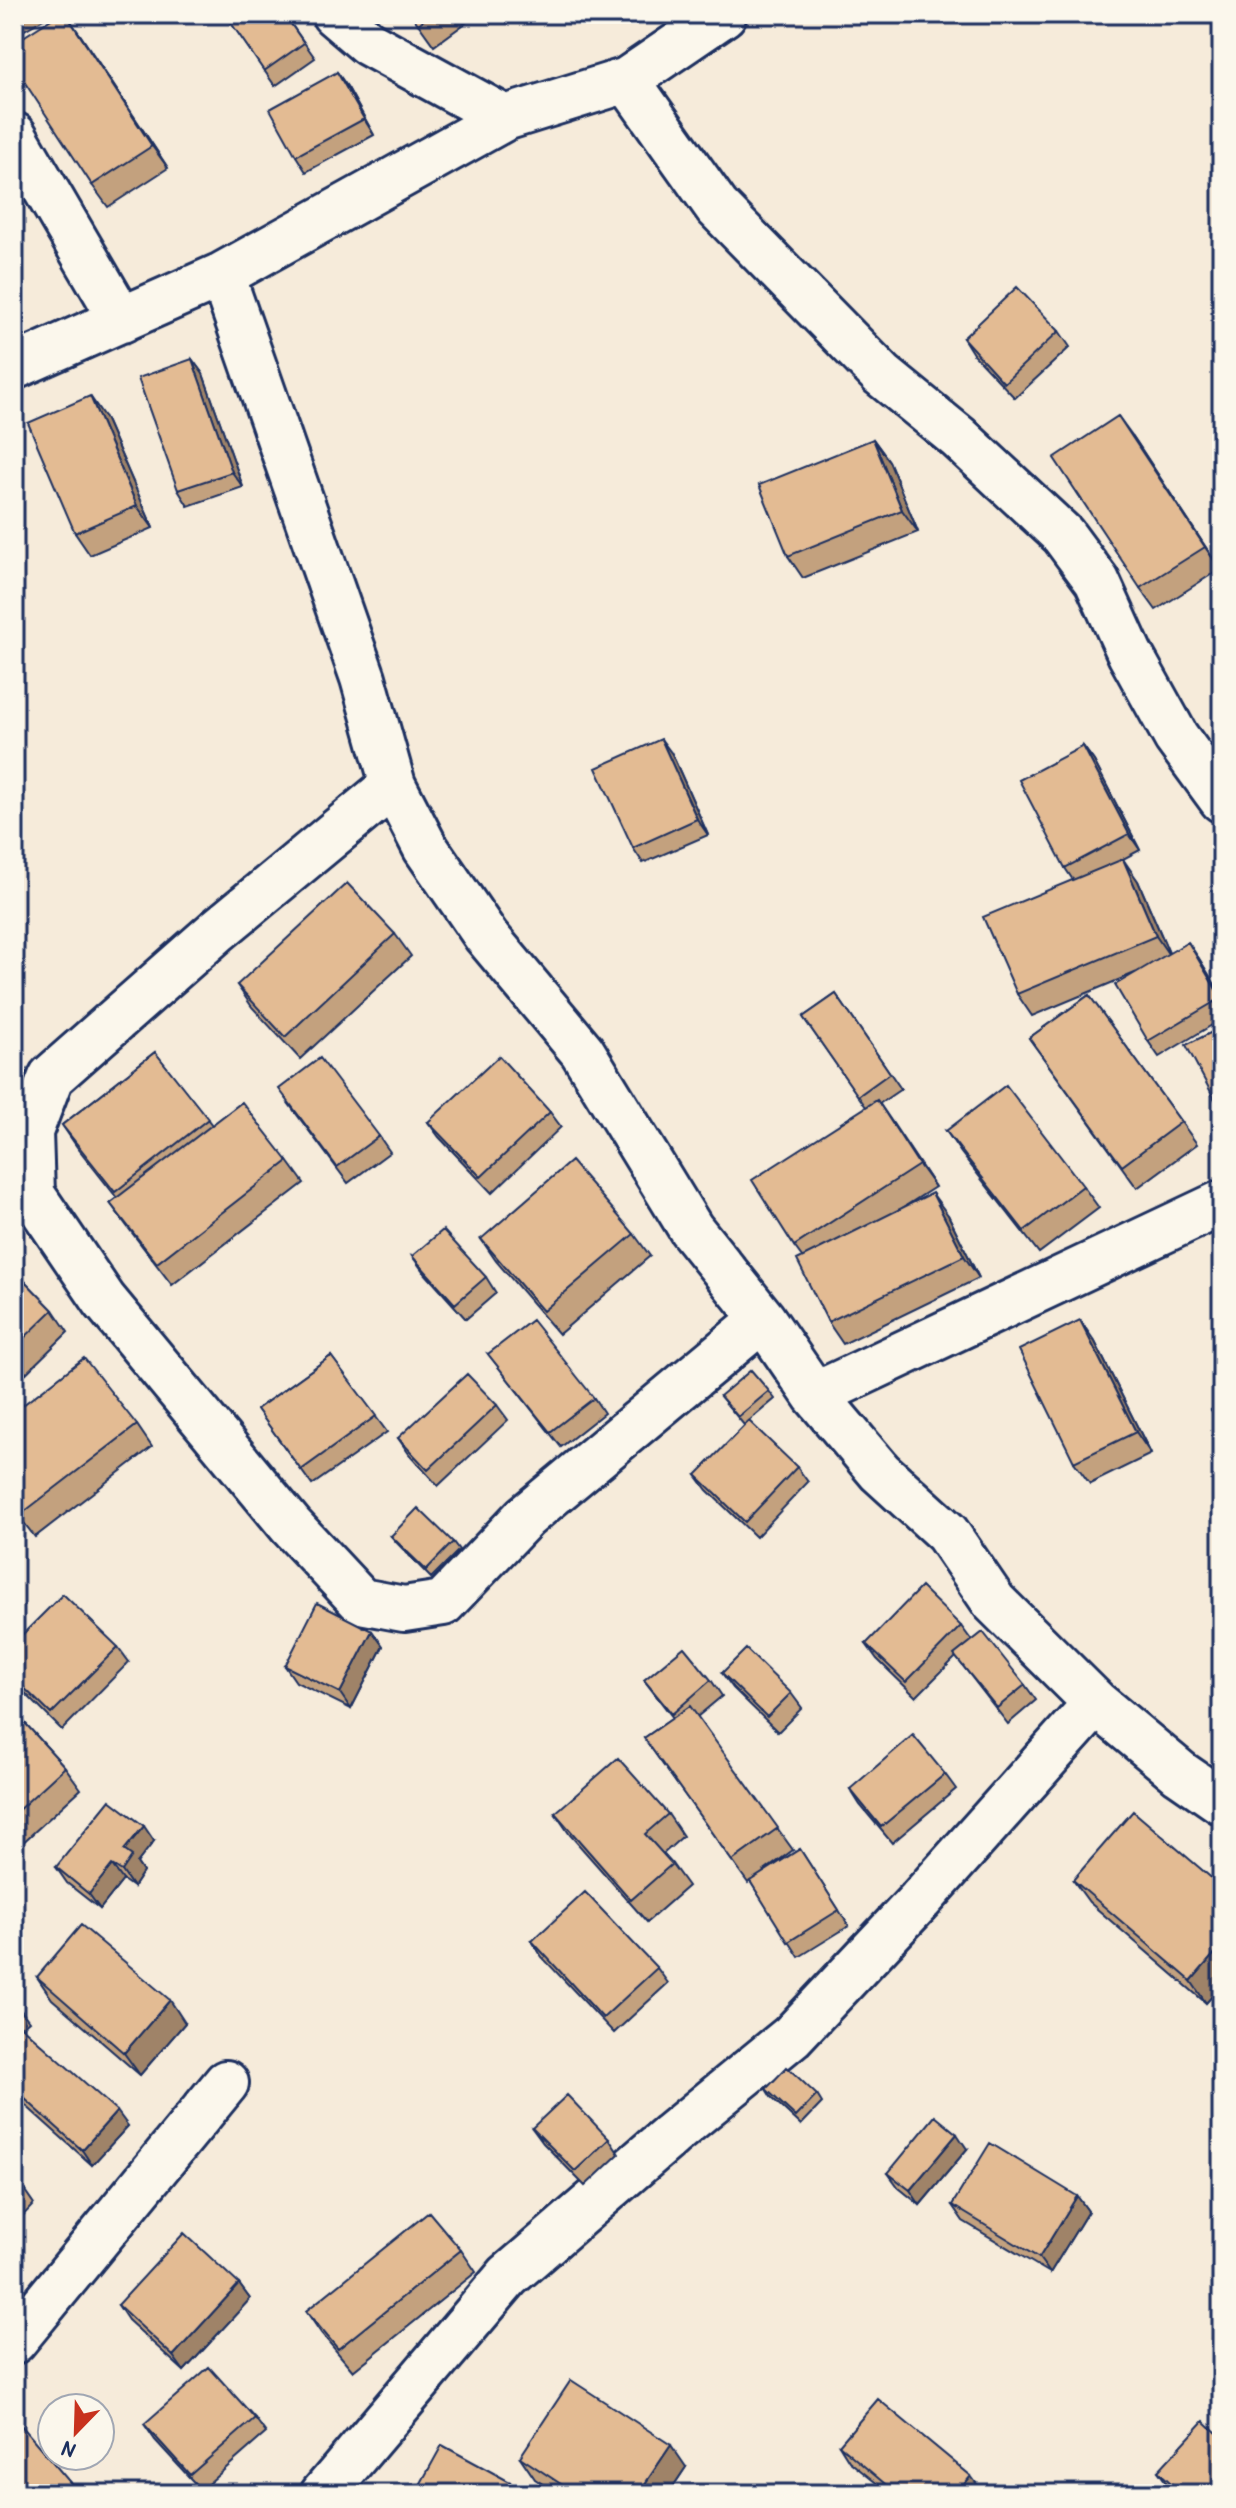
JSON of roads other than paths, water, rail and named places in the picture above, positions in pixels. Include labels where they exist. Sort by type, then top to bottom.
[{"type":"street","points":[[334,14],[368,43],[505,118]]},
{"type":"street","points":[[14,367],[222,275],[505,118],[627,80],[724,14]]},
{"type":"street","points":[[627,80],[717,207],[882,375],[958,437],[1063,535],[1097,581],[1130,654],[1176,737],[1222,800]]},
{"type":"street","points":[[14,135],[122,320]]},
{"type":"street","points":[[222,275],[363,678],[393,785],[425,847],[486,936],[582,1051],[691,1229],[763,1319],[815,1395],[880,1472],[947,1533],[994,1602],[1096,1703],[1180,1773],[1222,1802]]},
{"type":"street","points":[[393,785],[218,930],[51,1077],[30,1132],[32,1194],[104,1300],[291,1526],[361,1601],[404,1609],[443,1603],[525,1517],[763,1319]]},
{"type":"street","points":[[815,1395],[1222,1203]]},
{"type":"street","points":[[323,2494],[508,2276],[671,2135],[792,2036],[920,1900],[1096,1703]]},
{"type":"street","points":[[14,2341],[226,2083]]}]
